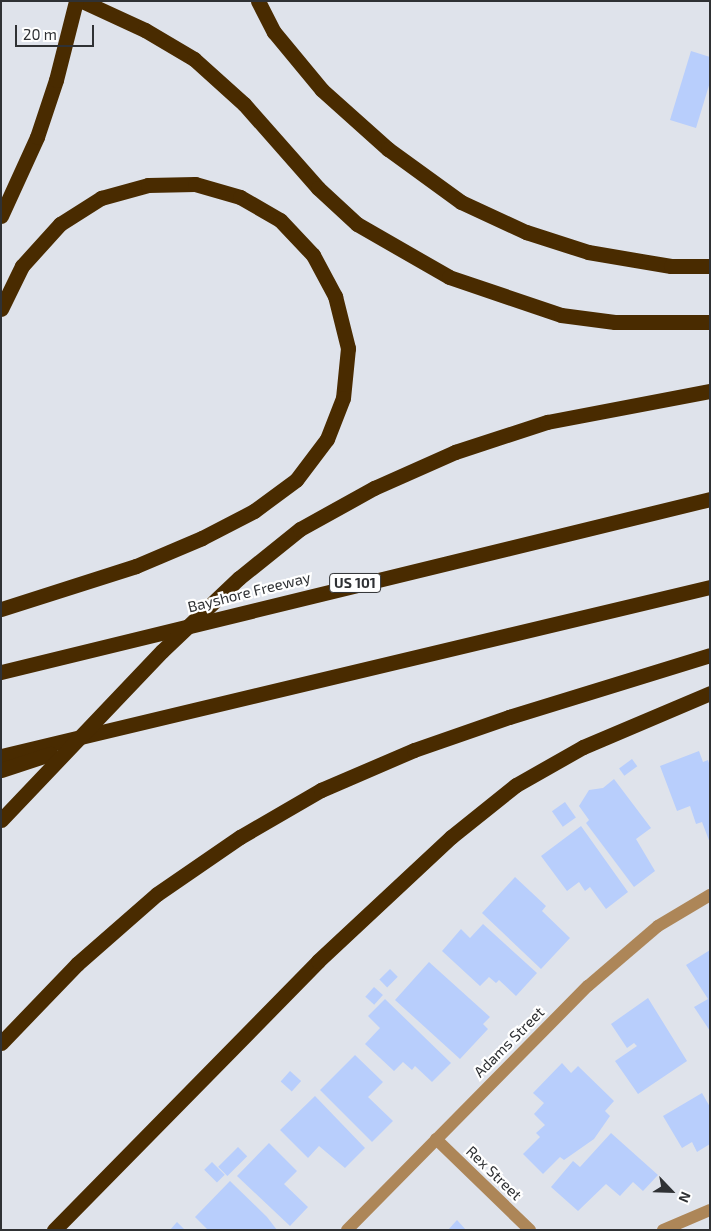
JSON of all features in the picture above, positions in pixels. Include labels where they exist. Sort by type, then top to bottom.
[{"type":"highway","points":[[1,216],[40,129],[76,1]]},
{"type":"highway","points":[[82,1],[128,21],[194,59],[244,104],[318,188],[357,224],[449,277],[561,315],[615,322],[710,322]]},
{"type":"highway","points":[[258,1],[274,32],[322,90],[388,149],[461,202],[526,232],[588,252],[671,266],[710,266]]},
{"type":"highway","points":[[1,309],[22,266],[60,224],[102,198],[148,185],[195,184],[240,197],[280,220],[313,255],[335,296],[348,348],[343,398],[327,439],[296,480],[254,511],[202,538],[136,566],[1,609]]},
{"type":"highway","points":[[1,820],[162,651],[239,578],[300,529],[374,488],[455,452],[547,422],[710,391]]},
{"type":"highway","name":"Bayshore Freeway","points":[[1,672],[710,499]]},
{"type":"highway","points":[[1,756],[710,587]]},
{"type":"highway","points":[[1,1043],[77,964],[157,894],[240,837],[321,790],[471,730],[710,654]]},
{"type":"highway","points":[[54,1230],[318,961],[451,837],[516,785],[583,747],[710,693]]},
{"type":"highway","points":[[1,770],[149,721]]},
{"type":"street","name":"Adams Street","points":[[347,1230],[622,954],[658,926],[710,895]]},
{"type":"street","name":"Rex Street","points":[[436,1139],[530,1230]]},
{"type":"street","points":[[663,1230],[710,1210]]},
{"type":"building","points":[[691,51],[710,57],[710,82],[696,128],[670,120]]},
{"type":"building","points":[[699,751],[703,762],[708,760],[710,766],[710,843],[702,822],[696,824],[690,806],[677,811],[660,766]]},
{"type":"building","points":[[632,759],[637,766],[624,776],[619,768]]},
{"type":"building","points":[[614,779],[651,828],[636,839],[655,871],[634,887],[586,823],[589,820],[579,806],[589,790],[603,788]]},
{"type":"building","points":[[565,802],[576,818],[563,827],[552,811]]},
{"type":"building","points":[[581,826],[628,892],[606,909],[590,887],[585,891],[579,882],[567,891],[541,856]]},
{"type":"building","points":[[515,877],[546,906],[542,911],[570,938],[541,969],[482,913]]},
{"type":"building","points":[[483,924],[537,973],[516,996],[499,980],[496,983],[489,977],[480,986],[442,951],[461,929],[470,938]]},
{"type":"building","points":[[710,950],[710,1031],[694,1007],[708,999],[686,965]]},
{"type":"building","points":[[429,962],[490,1017],[483,1024],[488,1029],[460,1059],[395,1000]]},
{"type":"building","points":[[390,969],[398,977],[387,987],[379,980]]},
{"type":"building","points":[[374,987],[383,995],[374,1005],[365,997]]},
{"type":"building","points":[[648,998],[687,1061],[638,1094],[615,1061],[637,1046],[634,1043],[627,1048],[611,1024]]},
{"type":"building","points":[[385,999],[451,1063],[432,1082],[415,1066],[412,1070],[403,1062],[394,1071],[365,1044],[380,1028],[368,1016]]},
{"type":"building","points":[[355,1055],[383,1082],[368,1097],[393,1121],[372,1142],[320,1090]]},
{"type":"building","points":[[562,1063],[571,1073],[578,1066],[614,1101],[605,1111],[610,1116],[594,1139],[564,1160],[560,1157],[543,1174],[523,1154],[540,1137],[536,1133],[545,1125],[534,1114],[544,1103],[533,1093]]},
{"type":"building","points":[[290,1071],[301,1081],[292,1091],[281,1081]]},
{"type":"building","points":[[702,1093],[710,1107],[710,1144],[697,1152],[692,1142],[682,1148],[663,1116]]},
{"type":"building","points":[[315,1096],[365,1148],[345,1168],[319,1146],[308,1158],[280,1130]]},
{"type":"building","points":[[611,1133],[658,1175],[643,1191],[633,1182],[620,1196],[606,1184],[578,1211],[551,1187],[573,1161],[580,1167]]},
{"type":"building","points":[[269,1143],[297,1171],[284,1184],[308,1207],[290,1226],[237,1176]]},
{"type":"building","points":[[238,1147],[247,1156],[227,1176],[218,1167]]},
{"type":"building","points":[[212,1162],[225,1175],[217,1183],[204,1170]]},
{"type":"building","points":[[230,1181],[267,1217],[277,1230],[208,1230],[195,1217]]},
{"type":"building","points":[[457,1220],[466,1230],[448,1230]]},
{"type":"building","points":[[177,1222],[185,1230],[170,1230]]}]
